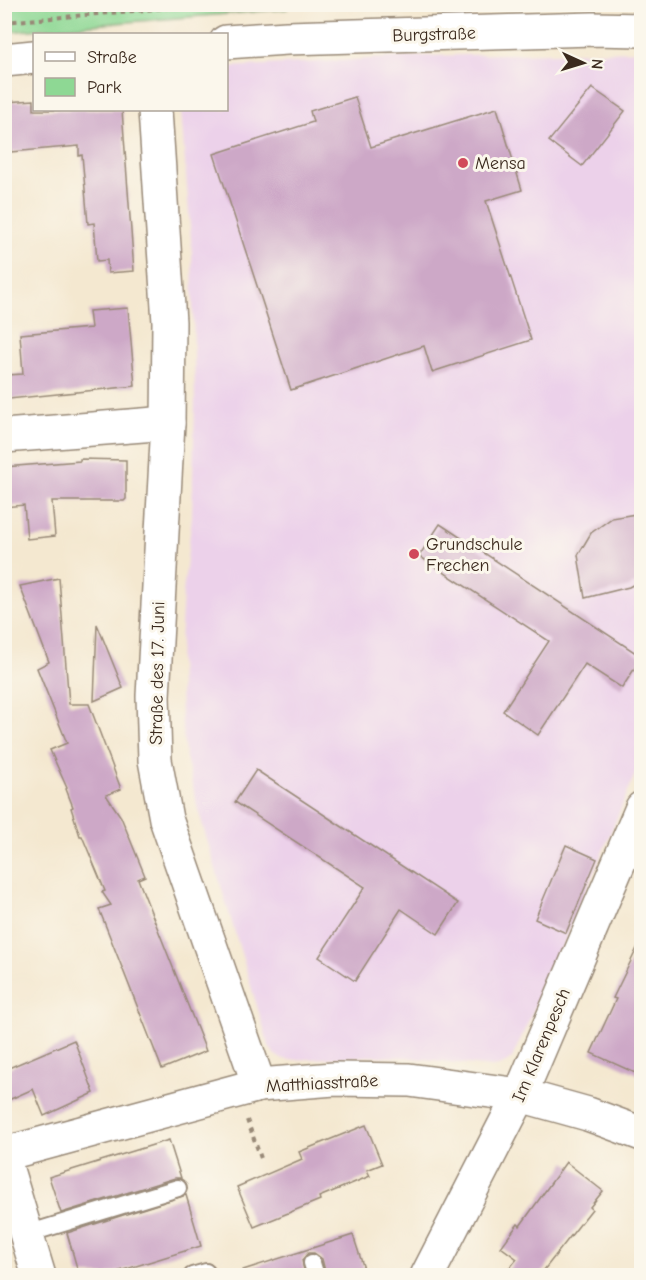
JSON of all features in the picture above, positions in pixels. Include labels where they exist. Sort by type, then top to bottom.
[{"type":"street","name":"Burgstraße","points":[[228,42],[545,30],[642,30]]},
{"type":"street","points":[[4,60],[33,57]]},
{"type":"street","name":"Straße des 17. Juni","points":[[155,111],[170,322],[168,423],[153,696],[155,760],[166,819],[248,1089]]},
{"type":"street","points":[[4,435],[168,423]]},
{"type":"street","name":"Im Klarenpesch","points":[[427,1275],[520,1095],[642,808]]},
{"type":"street","name":"Matthiasstraße","points":[[4,1154],[248,1089],[334,1079],[410,1080],[520,1095],[588,1114],[642,1134]]},
{"type":"street","points":[[4,1160],[39,1275]]},
{"type":"lane","points":[[27,1234],[178,1188]]},
{"type":"path","points":[[4,22],[215,4]]},
{"type":"path","points":[[248,1089],[262,1161]]},
{"type":"shaded area","name":"Grundschule Frechen","points":[[641,51],[641,760],[572,925],[512,1058],[508,1062],[492,1067],[406,1057],[369,1056],[289,1060],[274,1054],[269,1046],[199,813],[185,753],[181,716],[179,660],[183,593],[192,516],[195,401],[192,253],[181,111],[228,111],[228,67],[423,56]]},
{"type":"green space","points":[[5,4],[286,4],[287,9],[5,32]]},
{"type":"building","points":[[592,88],[625,111],[582,166],[549,141]]},
{"type":"building","points":[[355,97],[371,147],[497,108],[522,190],[486,201],[531,340],[432,372],[424,346],[291,390],[214,154],[313,122],[310,111]]},
{"type":"building","points":[[33,100],[33,111],[122,111],[134,271],[108,273],[107,260],[97,261],[94,223],[88,224],[82,155],[79,156],[79,146],[11,152],[6,102]]},
{"type":"building","points":[[128,308],[135,386],[9,399],[7,375],[23,374],[20,334],[91,328],[89,311]]},
{"type":"building","points":[[80,459],[126,460],[126,499],[124,501],[52,501],[55,536],[27,539],[24,505],[4,507],[4,467],[80,461]]},
{"type":"building","points":[[642,513],[642,580],[629,587],[585,598],[578,555],[591,533],[612,518]]},
{"type":"building","points":[[440,524],[642,657],[622,688],[585,664],[538,735],[503,711],[549,641],[419,556]]},
{"type":"building","points":[[59,578],[69,704],[89,704],[121,789],[106,795],[121,817],[145,876],[138,879],[206,1051],[162,1069],[99,909],[111,905],[102,892],[105,891],[82,836],[80,836],[67,788],[50,750],[67,743],[37,668],[49,662],[20,586]]},
{"type":"building","points":[[97,624],[123,688],[94,701]]},
{"type":"building","points":[[256,770],[458,903],[438,934],[401,909],[355,981],[319,957],[365,887],[235,802]]},
{"type":"building","points":[[566,845],[597,859],[566,933],[535,919]]},
{"type":"building","points":[[642,938],[642,1076],[591,1053],[616,999],[613,998]]},
{"type":"building","points":[[74,1040],[94,1093],[44,1116],[33,1089],[4,1102],[4,1070]]},
{"type":"building","points":[[366,1125],[382,1164],[367,1170],[370,1176],[319,1197],[320,1200],[254,1227],[237,1187],[302,1159],[299,1152]]},
{"type":"building","points":[[169,1140],[181,1178],[61,1213],[49,1177]]},
{"type":"building","points":[[566,1162],[603,1191],[590,1207],[592,1209],[540,1275],[504,1275],[517,1259],[501,1247],[518,1224],[520,1226]]},
{"type":"building","points":[[186,1195],[201,1246],[107,1275],[79,1275],[67,1233]]},
{"type":"building","points":[[353,1235],[366,1275],[326,1275],[322,1259],[314,1253],[308,1253],[302,1260],[305,1275],[244,1275],[243,1270]]},
{"type":"place","name":"Mensa","points":[[463,163]]},
{"type":"place","name":"Grundschule Frechen","points":[[414,554]]}]
